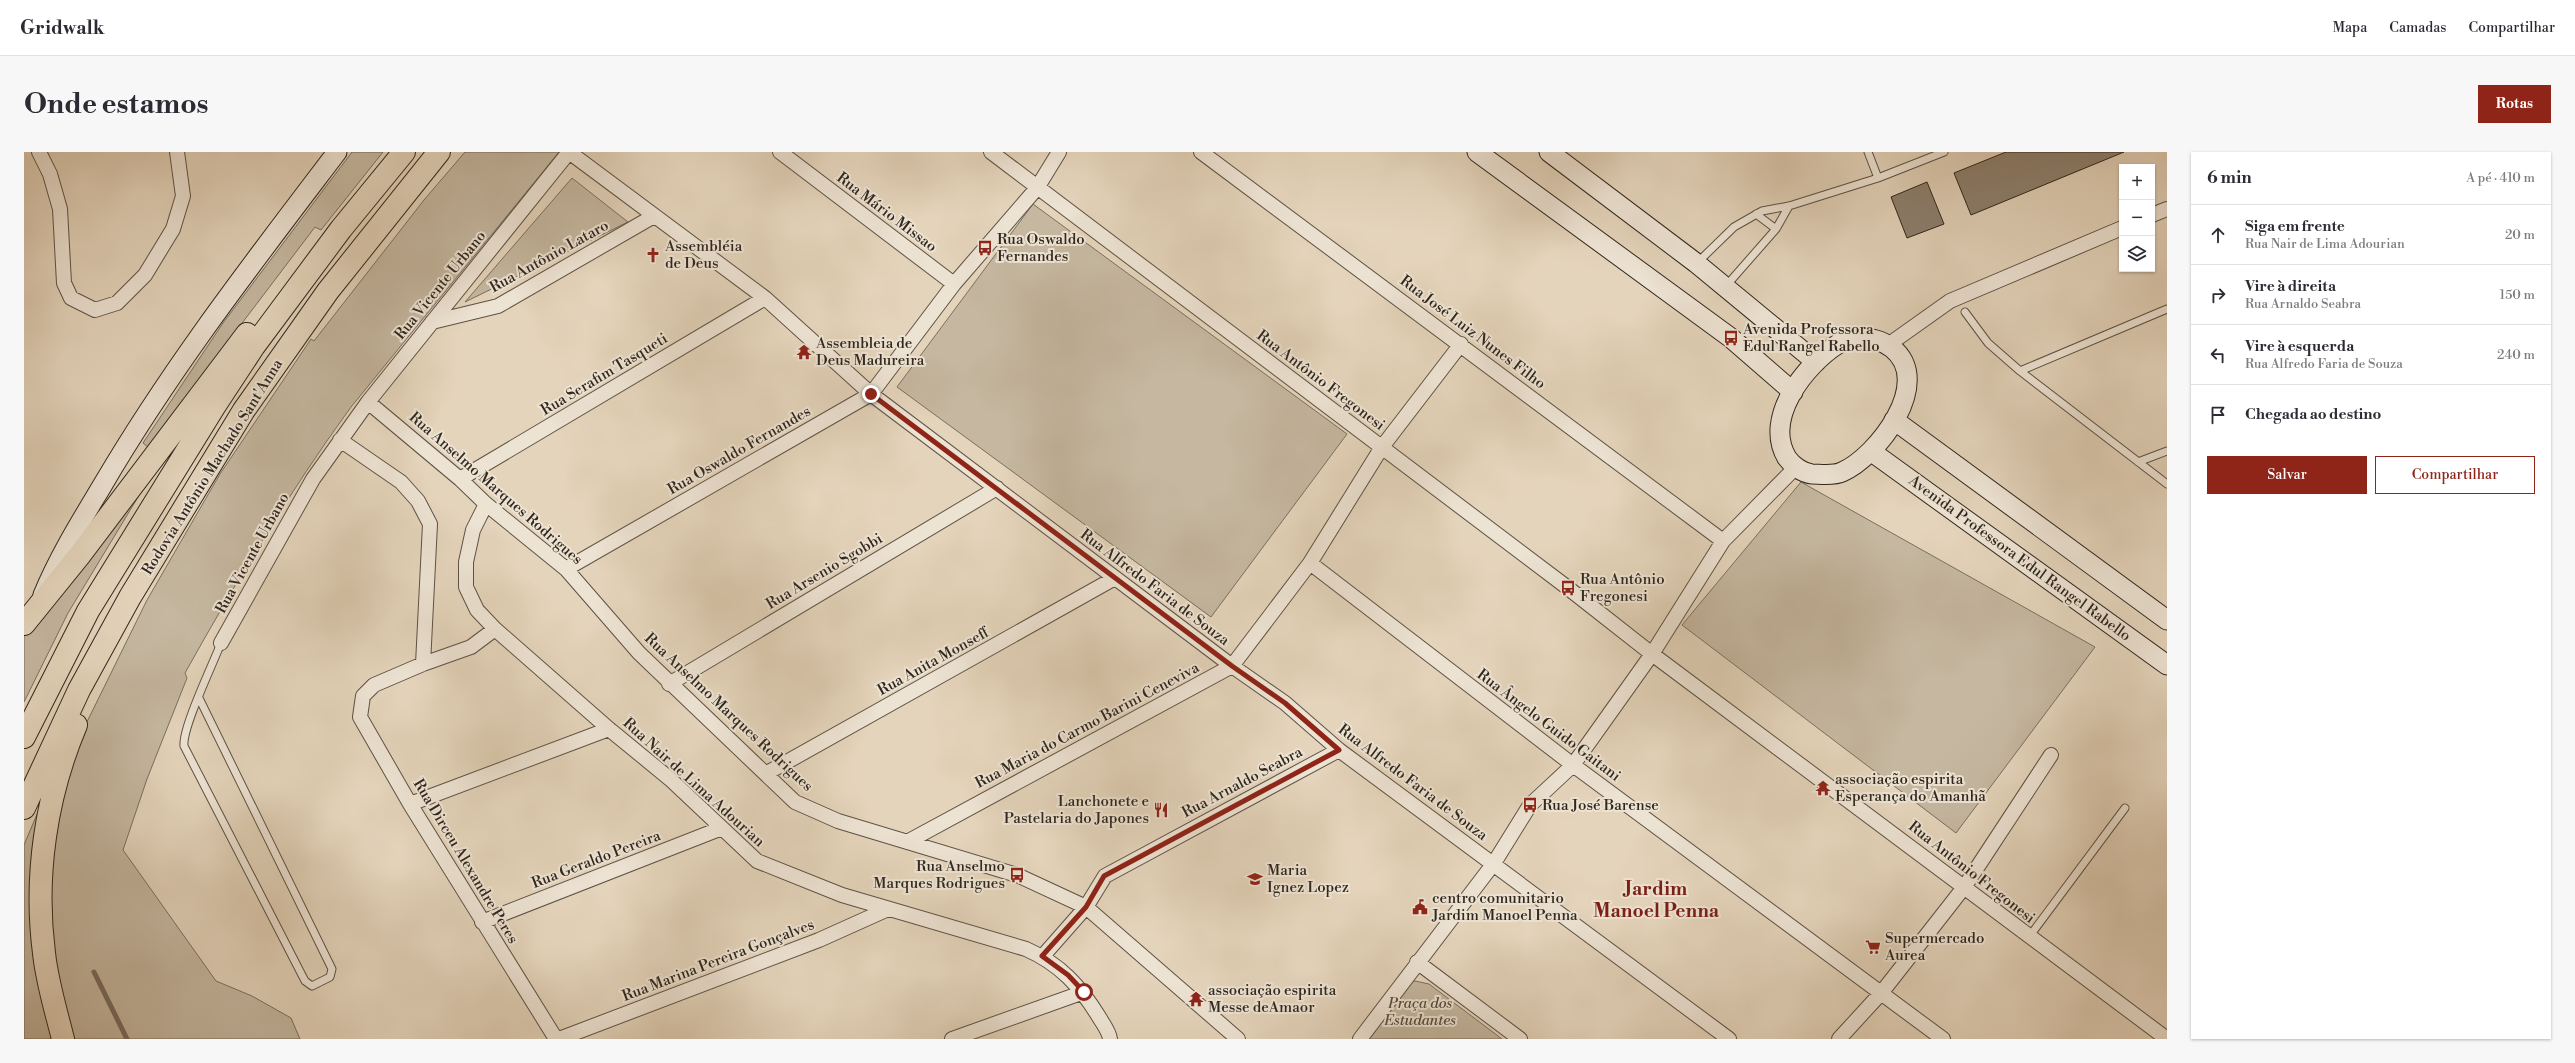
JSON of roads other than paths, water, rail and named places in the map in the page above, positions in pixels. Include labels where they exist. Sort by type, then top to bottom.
[{"type":"highway","name":"Rodovia Antônio Machado Sant'Anna","points":[[24,737],[88,611],[214,407],[254,346],[341,229],[404,152]]},
{"type":"highway","name":"Rodovia Antônio Machado Sant'Anna","points":[[24,808],[79,690],[130,598],[244,410],[283,353],[372,234],[439,152]]},
{"type":"highway","points":[[372,234],[453,152]]},
{"type":"highway","points":[[30,618],[271,303],[341,229]]},
{"type":"highway","points":[[63,1039],[44,953],[41,896],[44,842],[52,797],[73,732],[130,598]]},
{"type":"main road","points":[[30,618],[54,567],[127,443],[208,324],[337,152]]},
{"type":"main road","points":[[1477,152],[1731,338],[1793,392]]},
{"type":"main road","points":[[1549,152],[1696,264],[1816,362]]},
{"type":"main road","points":[[1858,338],[1874,338],[1888,345],[1899,354],[1905,367],[1908,385],[1903,403],[1894,420],[1872,452],[1841,473],[1808,474],[1796,467],[1782,448],[1779,428],[1783,410],[1793,392],[1816,362],[1839,343],[1858,338]]},
{"type":"main road","points":[[1894,420],[2167,620]]},
{"type":"main road","name":"Avenida Professora Edul Rangel Rabello","points":[[1872,452],[2167,665]]},
{"type":"street","points":[[39,152],[50,174],[60,209],[64,283],[71,298],[95,310],[117,303],[145,275],[173,229],[183,196],[177,152]]},
{"type":"street","name":"Rua Alfredo Faria de Souza","points":[[569,152],[764,298],[871,394],[1232,666],[1285,703],[1339,750],[1494,863],[1729,1039]]},
{"type":"street","name":"Rua Vicente Urbano","points":[[222,643],[313,479],[340,440],[368,402],[569,152]]},
{"type":"street","name":"Rua Mário Missao","points":[[780,152],[954,284]]},
{"type":"street","name":"Rua Antônio Fregonesi","points":[[991,152],[1382,447],[1652,654],[1965,886],[2029,938],[2167,1039]]},
{"type":"street","name":"Rua Oswaldo Fernandes","points":[[566,569],[871,394],[954,284],[1037,188],[1059,152]]},
{"type":"street","name":"Rua José Luiz Nunes Filho","points":[[1201,152],[1461,344],[1723,541]]},
{"type":"street","points":[[2155,214],[2167,209]]},
{"type":"street","name":"Rua Antônio Lataro","points":[[432,322],[498,306],[654,216]]},
{"type":"street","points":[[1888,345],[1950,301],[2119,229]]},
{"type":"street","name":"Rua Serafim Tasqueti","points":[[460,479],[764,298]]},
{"type":"street","name":"Rua Maria do Carmo Barini Ceneviva","points":[[907,842],[1232,666],[1310,563],[1382,447],[1461,344]]},
{"type":"street","name":"Rua Anselmo Marques Rodrigues","points":[[368,402],[460,479],[486,504],[566,569],[639,653],[669,684],[767,774],[795,802],[838,821],[1017,875],[1086,907],[1238,1039]]},
{"type":"street","points":[[340,440],[401,482],[418,500],[430,524],[423,664],[471,647],[495,629]]},
{"type":"street","points":[[1360,1039],[1417,962],[1494,863],[1530,805],[1573,765],[1652,654],[1723,541],[1796,467]]},
{"type":"street","name":"Rua Arsenio Sgobbi","points":[[669,684],[997,488]]},
{"type":"street","name":"Rua Nair de Lima Adourian","points":[[486,504],[473,530],[466,562],[466,587],[477,610],[495,629],[609,729],[670,779],[757,861],[842,895],[1026,949],[1042,956],[1068,975],[1084,992],[1110,1039]]},
{"type":"street","name":"Rua Ângelo Guido Gaitani","points":[[1310,563],[1573,765],[1882,992],[1943,1039]]},
{"type":"street","name":"Rua Anita Monseff","points":[[767,774],[1115,578]]},
{"type":"street","name":"Rua Dirceu Alexandre Peres","points":[[423,664],[374,686],[363,696],[360,717],[410,804],[556,1039]]},
{"type":"street","points":[[410,804],[609,729]]},
{"type":"street","name":"Rua Arnaldo Seabra","points":[[1042,956],[1086,907],[1104,876],[1339,750]]},
{"type":"street","points":[[1839,1039],[1882,992],[1965,886],[2051,755]]},
{"type":"street","name":"Rua Geraldo Pereira","points":[[482,922],[722,828]]},
{"type":"street","name":"Rua Marina Pereira Gonçalves","points":[[559,1039],[819,940],[888,909]]},
{"type":"street","points":[[1417,962],[1520,1039]]},
{"type":"street","points":[[952,1039],[1084,992]]},
{"type":"lane","points":[[1868,152],[1878,178]]},
{"type":"lane","points":[[1696,264],[1734,227],[1762,211],[1789,206],[1878,178],[1944,152]]},
{"type":"lane","points":[[1725,288],[1776,229],[1789,206]]},
{"type":"lane","points":[[1756,214],[1776,229]]},
{"type":"lane","points":[[2020,371],[2167,309]]},
{"type":"lane","points":[[1965,312],[1988,343],[2020,371],[2167,484]]},
{"type":"lane","points":[[2138,462],[2167,451]]},
{"type":"lane","points":[[199,698],[332,969],[330,976],[312,986],[305,981],[184,746],[183,738],[199,698],[222,643]]},
{"type":"lane","points":[[2029,938],[2124,808]]},
{"type":"waterway","points":[[94,972],[127,1039]]},
{"type":"place","name":"Rua Oswaldo Fernandes","points":[[985,248]]},
{"type":"place","name":"Assembléia de Deus","points":[[653,255]]},
{"type":"place","name":"Avenida Professora Edul Rangel Rabello","points":[[1731,338]]},
{"type":"place","name":"Assembleia de Deus Madureira","points":[[804,352]]},
{"type":"place","name":"Rua Antônio Fregonesi","points":[[1568,588]]},
{"type":"place","name":"associação espirita Esperança do Amanhã","points":[[1823,788]]},
{"type":"place","name":"Rua José Barense","points":[[1530,805]]},
{"type":"place","name":"Lanchonete e Pastelaria do Japones","points":[[1161,810]]},
{"type":"place","name":"Rua Anselmo Marques Rodrigues","points":[[1017,875]]},
{"type":"place","name":"Maria Ignez Lopez","points":[[1255,879]]},
{"type":"place","name":"centro comunitario Jardim Manoel Penna","points":[[1420,907]]},
{"type":"place","name":"Supermercado Aurea","points":[[1873,947]]},
{"type":"place","name":"associação espirita Messe deAmaor","points":[[1196,999]]},
{"type":"district","name":"Jardim Manoel Penna","points":[[1656,899]]},
{"type":"park label","name":"Praça dos Estudantes","points":[[1420,1012]]}]
